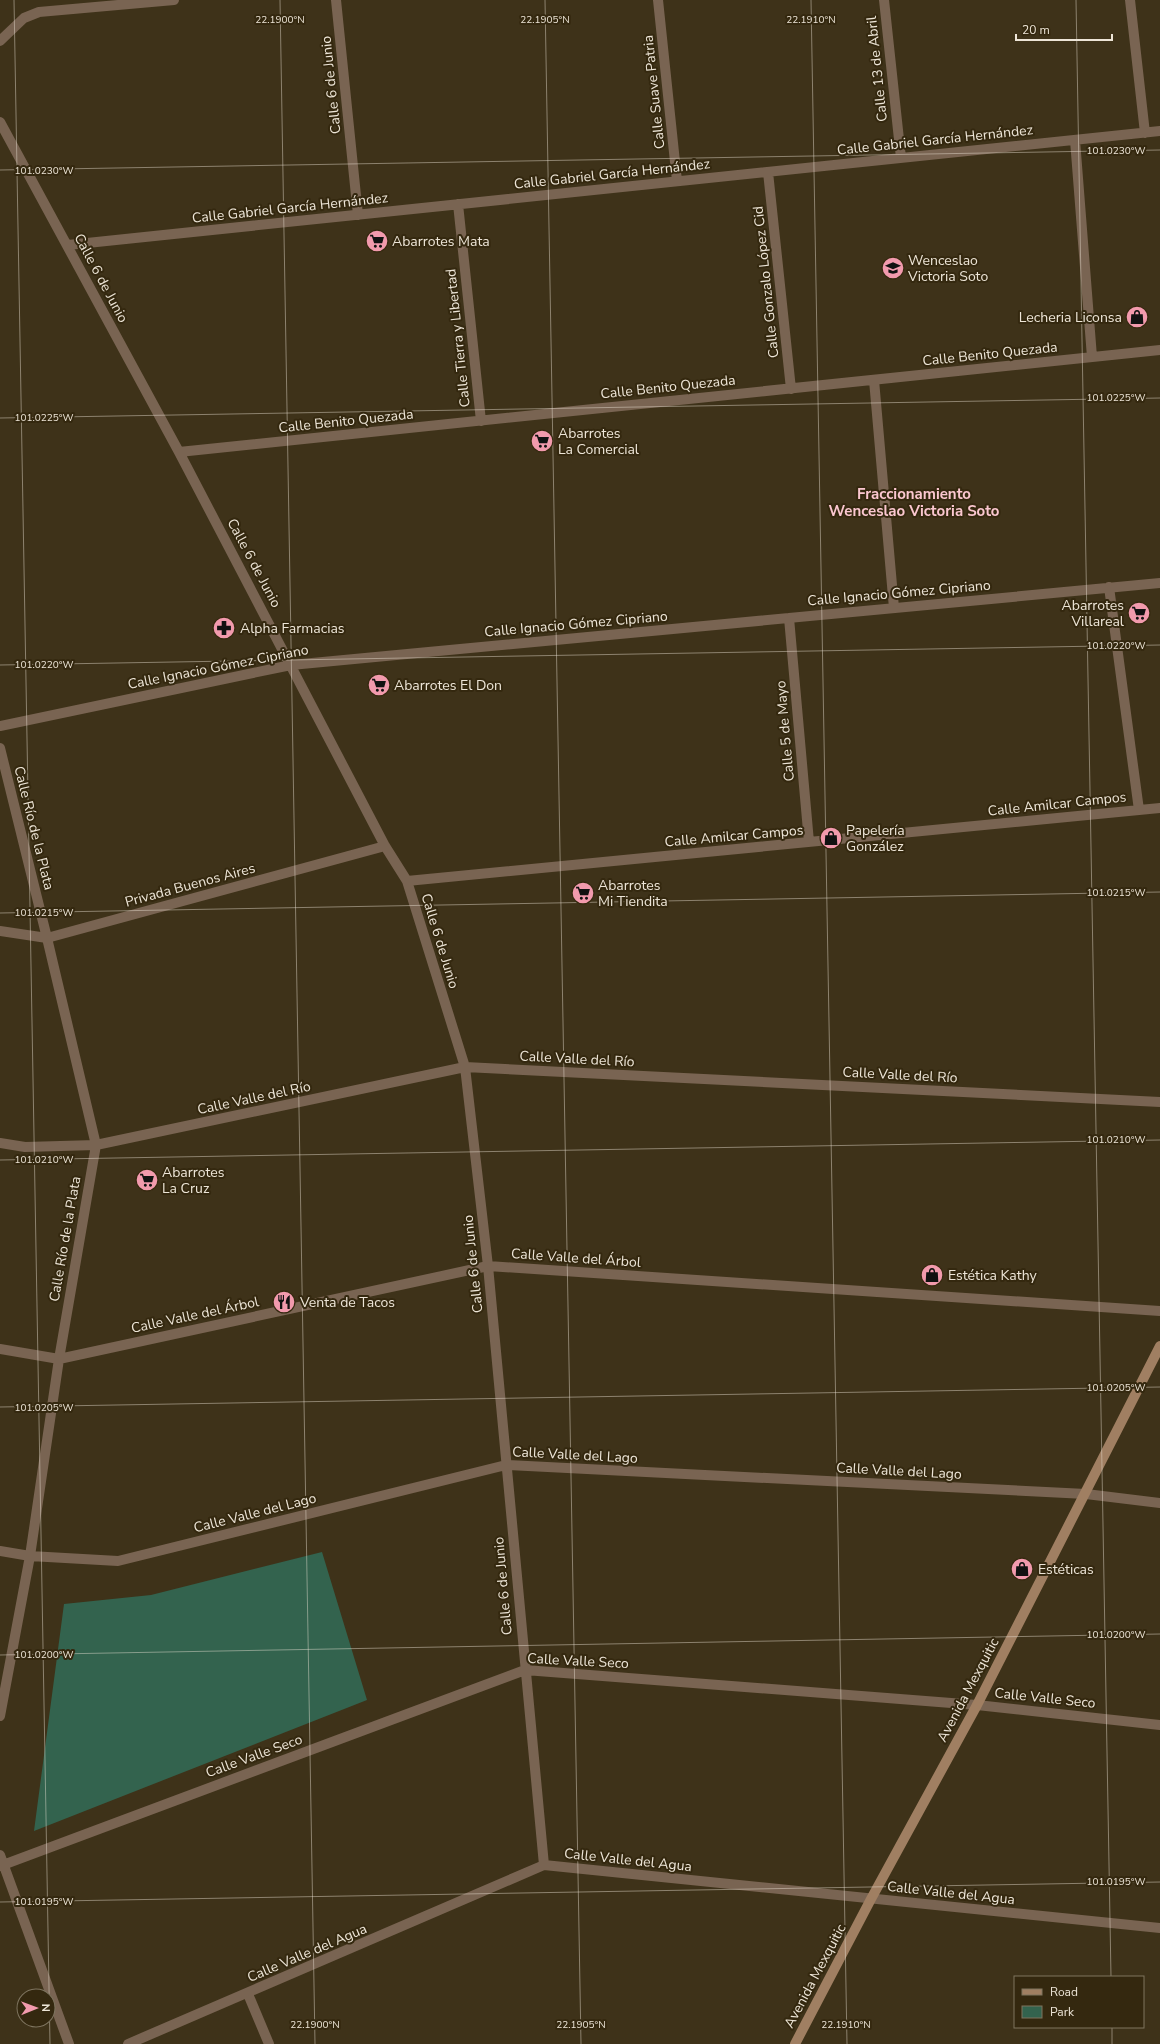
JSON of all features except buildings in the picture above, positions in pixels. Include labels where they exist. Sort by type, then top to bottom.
[{"type":"main road","name":"Avenida Mexquitic","points":[[795,2044],[871,1899],[977,1705],[1086,1494],[1160,1346]]},
{"type":"street","points":[[0,41],[24,18],[39,12],[174,0]]},
{"type":"street","name":"Calle 6 de Junio","points":[[336,0],[358,215]]},
{"type":"street","name":"Calle Suave Patria","points":[[658,0],[677,181]]},
{"type":"street","name":"Calle 13 de Abril","points":[[884,0],[901,158]]},
{"type":"street","points":[[1130,0],[1145,133]]},
{"type":"street","name":"Calle 6 de Junio","points":[[0,122],[179,452],[385,846],[407,881],[465,1067],[488,1266],[544,1865]]},
{"type":"street","name":"Calle Gabriel García Hernández","points":[[68,245],[1160,131]]},
{"type":"street","points":[[1075,140],[1092,357]]},
{"type":"street","name":"Calle Gonzalo López Cid","points":[[768,172],[791,389]]},
{"type":"street","name":"Calle Tierra y Libertad","points":[[458,204],[481,421]]},
{"type":"street","name":"Calle Benito Quezada","points":[[179,452],[1160,350]]},
{"type":"street","points":[[874,380],[894,608]]},
{"type":"street","name":"Calle Ignacio Gómez Cipriano","points":[[0,726],[291,664],[1160,583]]},
{"type":"street","points":[[1109,587],[1140,810]]},
{"type":"street","name":"Calle 5 de Mayo","points":[[789,618],[809,842]]},
{"type":"street","name":"Calle Río de la Plata","points":[[0,748],[48,938],[96,1145],[58,1359],[30,1556],[0,1716]]},
{"type":"street","name":"Calle Amilcar Campos","points":[[407,881],[1160,808]]},
{"type":"street","name":"Privada Buenos Aires","points":[[0,932],[48,938],[385,846]]},
{"type":"street","name":"Calle Valle del Río","points":[[0,1142],[24,1147],[96,1145],[465,1067],[1160,1102]]},
{"type":"street","name":"Calle Valle del Árbol","points":[[0,1349],[58,1359],[488,1266],[1160,1311]]},
{"type":"street","name":"Calle Valle del Lago","points":[[0,1550],[30,1556],[118,1561],[506,1465],[1086,1494],[1160,1503]]},
{"type":"street","name":"Calle Valle Seco","points":[[1,1862],[525,1670],[977,1705],[1160,1725]]},
{"type":"street","points":[[1,1862],[69,2044]]},
{"type":"street","name":"Calle Valle del Agua","points":[[128,2044],[248,1994],[544,1865],[1160,1928]]},
{"type":"street","points":[[248,1994],[269,2044]]},
{"type":"green space","points":[[322,1552],[367,1700],[34,1831],[64,1604],[151,1595]]},
{"type":"place","name":"Abarrotes Mata","points":[[377,241]]},
{"type":"place","name":"Wenceslao Victoria Soto","points":[[893,268]]},
{"type":"place","name":"Lecheria Liconsa","points":[[1137,317]]},
{"type":"place","name":"Abarrotes La Comercial","points":[[542,441]]},
{"type":"place","name":"Abarrotes Villareal","points":[[1139,613]]},
{"type":"place","name":"Alpha Farmacias","points":[[224,628]]},
{"type":"place","name":"Abarrotes El Don","points":[[379,685]]},
{"type":"place","name":"Papelería González","points":[[831,838]]},
{"type":"place","name":"Abarrotes Mi Tiendita","points":[[583,893]]},
{"type":"place","name":"Abarrotes La Cruz","points":[[147,1180]]},
{"type":"place","name":"Estética Kathy","points":[[932,1275]]},
{"type":"place","name":"Venta de Tacos","points":[[284,1302]]},
{"type":"place","name":"Estéticas","points":[[1022,1569]]},
{"type":"district","name":"Fraccionamiento Wenceslao Victoria Soto","points":[[914,502]]}]
